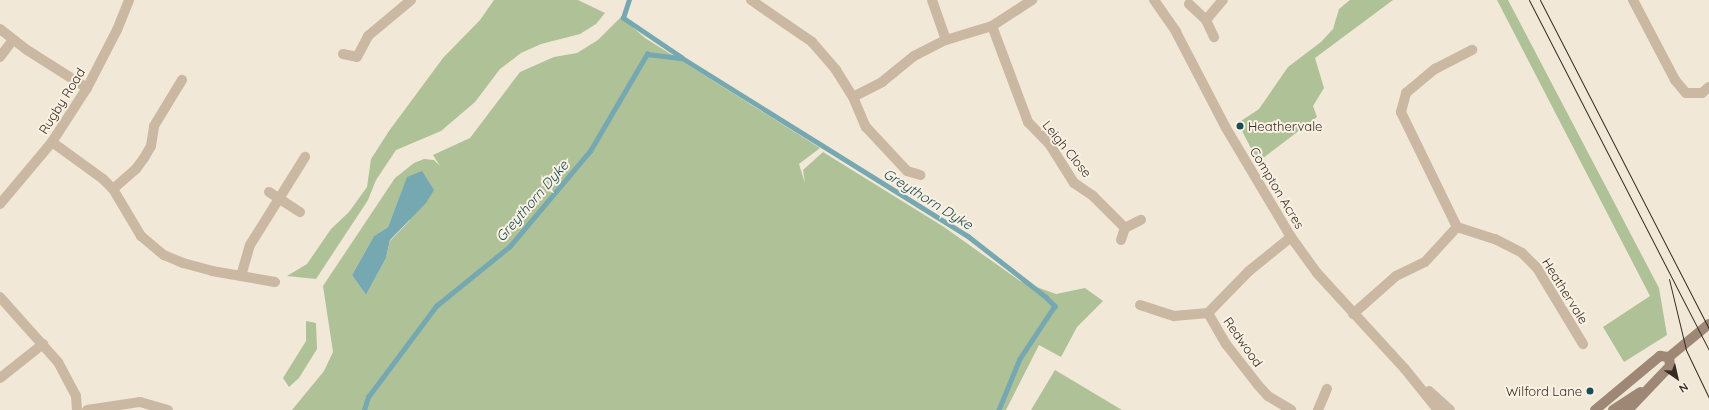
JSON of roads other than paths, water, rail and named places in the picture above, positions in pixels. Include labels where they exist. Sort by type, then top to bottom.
[{"type":"main road","points":[[1595,410],[1660,356],[1669,357],[1709,324]]},
{"type":"main road","points":[[1628,410],[1670,366],[1669,357]]},
{"type":"main road","points":[[1613,410],[1622,403],[1648,389]]},
{"type":"street","name":"Rugby Road","points":[[0,204],[52,142],[87,88],[111,43],[129,0]]},
{"type":"street","points":[[343,54],[357,57],[368,36],[411,0]]},
{"type":"street","points":[[752,0],[812,42],[836,70],[853,97],[866,127],[907,171],[920,175]]},
{"type":"street","points":[[932,0],[946,40]]},
{"type":"street","points":[[853,97],[882,82],[914,56],[946,40],[992,26],[1032,0]]},
{"type":"street","name":"Compton Acres","points":[[1154,0],[1176,32],[1226,128],[1291,237],[1353,314],[1405,369],[1450,410]]},
{"type":"street","points":[[1206,20],[1223,0]]},
{"type":"street","points":[[1633,0],[1675,80],[1686,93],[1702,93],[1709,87]]},
{"type":"street","points":[[1188,4],[1206,20],[1214,37]]},
{"type":"street","name":"Leigh Close","points":[[992,26],[1028,122],[1050,145],[1074,182],[1093,196],[1125,228]]},
{"type":"street","points":[[0,29],[13,40],[87,88]]},
{"type":"street","points":[[0,57],[13,40]]},
{"type":"street","points":[[1353,314],[1396,276],[1425,262],[1457,227],[1401,112],[1406,93],[1435,69],[1472,50]]},
{"type":"street","points":[[113,189],[136,169],[144,158],[151,146],[154,126],[182,80]]},
{"type":"street","points":[[52,142],[103,179],[113,189],[136,228],[151,246],[183,263],[275,282]]},
{"type":"street","points":[[241,276],[250,245],[305,157]]},
{"type":"street","points":[[269,192],[300,212]]},
{"type":"street","points":[[1121,240],[1125,228],[1141,220]]},
{"type":"street","name":"Heathervale","points":[[1457,227],[1495,239],[1522,252],[1537,268],[1582,344]]},
{"type":"street","name":"Redwood","points":[[1291,237],[1249,271],[1208,313],[1226,344],[1258,385],[1268,396],[1291,410]]},
{"type":"street","points":[[0,297],[43,344],[69,379],[76,396],[77,410]]},
{"type":"street","points":[[1140,305],[1174,316],[1208,313]]},
{"type":"street","points":[[0,378],[43,344]]},
{"type":"street","name":"Compton Acres","points":[[1405,369],[1438,410]]},
{"type":"street","points":[[1318,410],[1327,390]]},
{"type":"street","points":[[87,410],[140,402],[168,410]]},
{"type":"water","points":[[422,171],[434,190],[426,203],[390,240],[386,258],[366,295],[352,275],[374,236],[388,227],[407,177]]},
{"type":"waterway","name":"Greythorn Dyke","points":[[364,410],[368,397],[436,306],[510,246],[590,151],[647,54],[682,58],[623,18],[629,0]]},
{"type":"waterway","name":"Greythorn Dyke","points":[[682,58],[968,236],[1046,297],[1055,306],[1020,359],[999,410]]},
{"type":"tram line","points":[[1529,0],[1709,350]]},
{"type":"tram line","points":[[1540,0],[1709,329]]},
{"type":"tram line","points":[[1669,279],[1686,350],[1709,398]]},
{"type":"place","name":"Heathervale","points":[[1240,126]]},
{"type":"place","name":"Wilford Lane","points":[[1590,391]]}]
